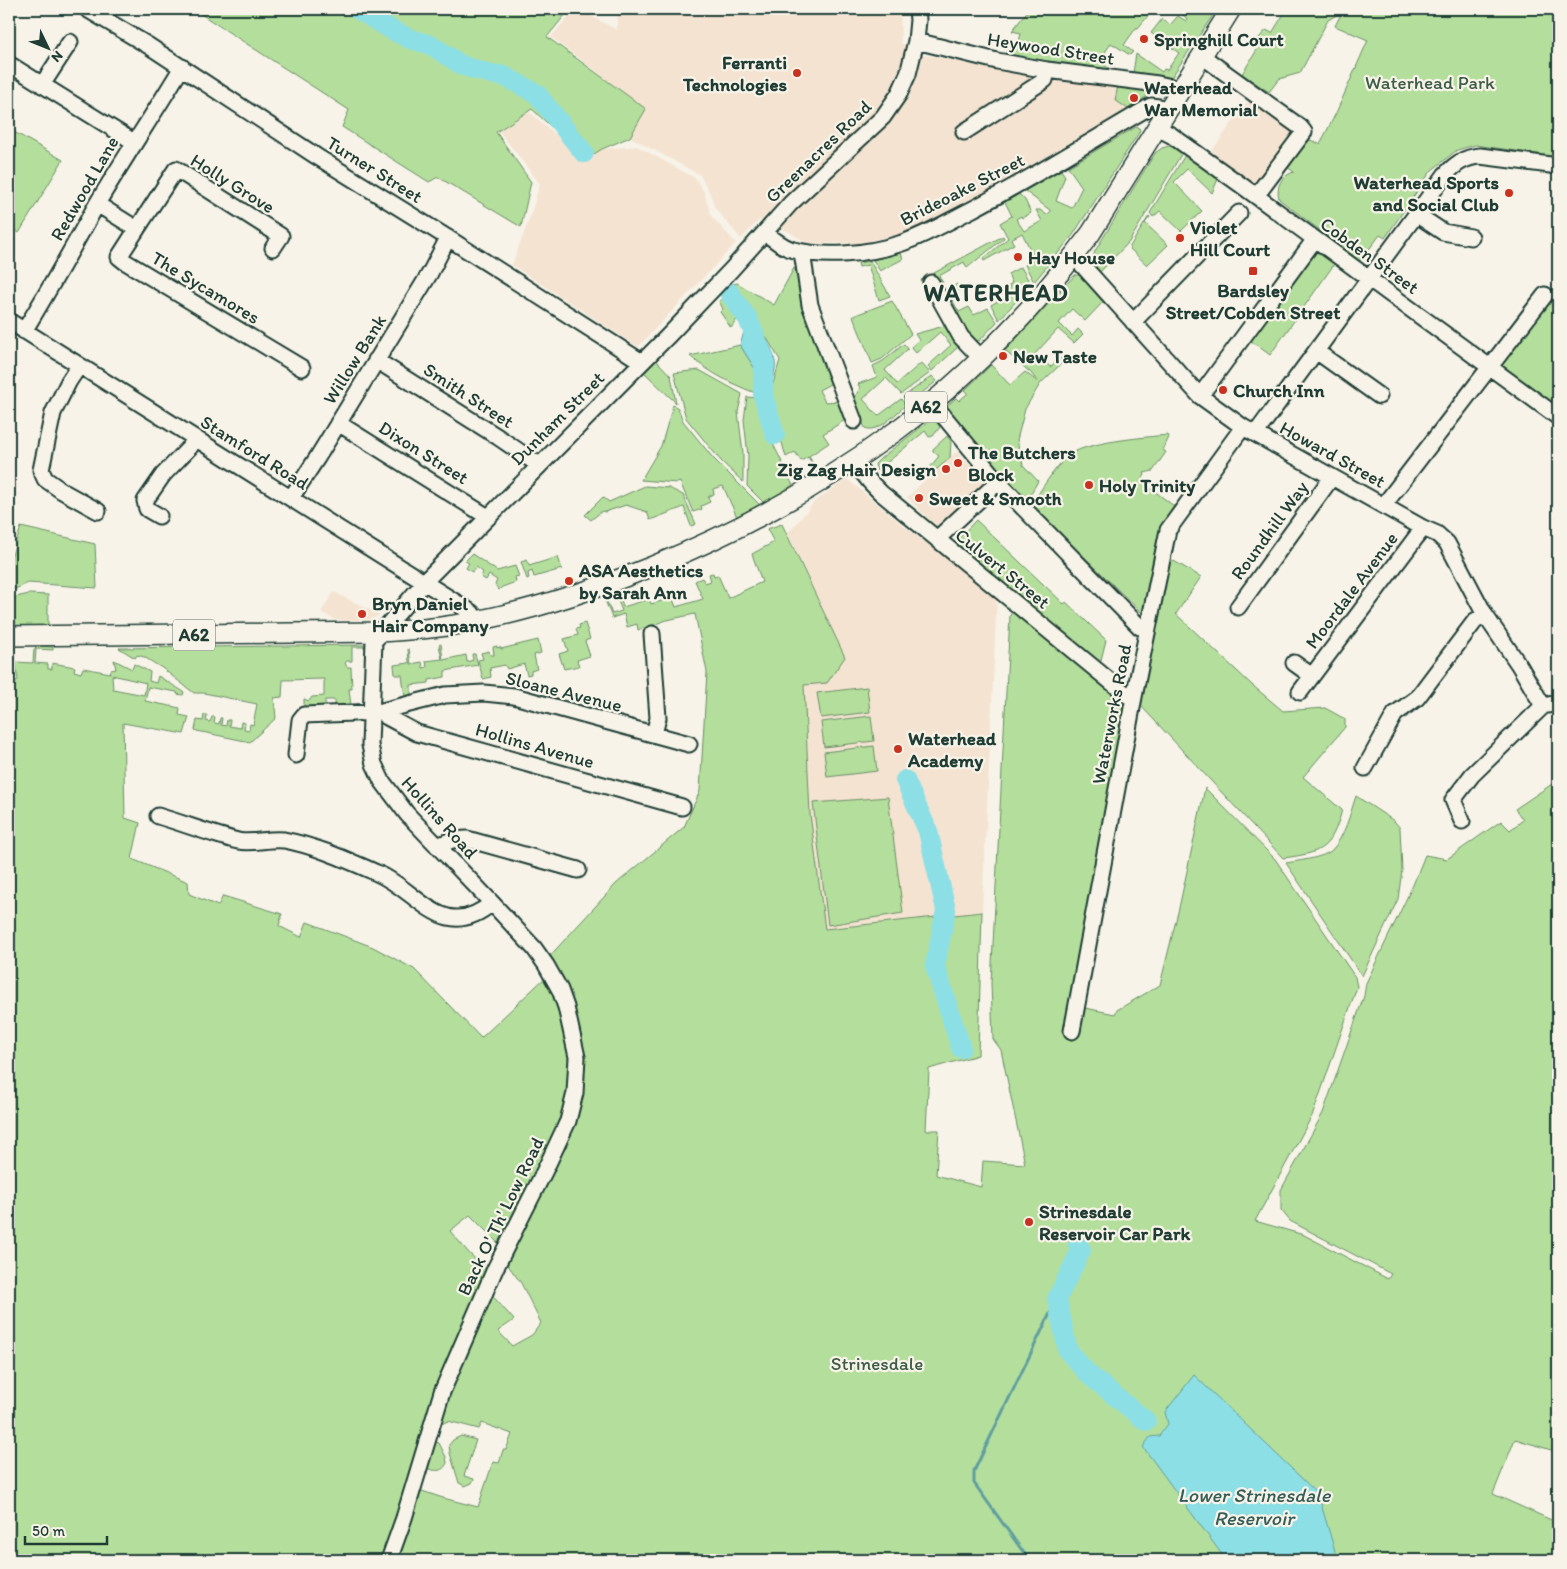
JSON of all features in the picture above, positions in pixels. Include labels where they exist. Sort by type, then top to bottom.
[{"type":"main road","name":"A62","points":[[9,636],[380,632],[474,622],[540,606],[582,592],[685,553],[768,513],[853,461],[897,430],[932,402],[981,358],[1017,322],[1074,256],[1107,208],[1166,111],[1232,9]]},
{"type":"street","name":"Turner Street","points":[[87,9],[182,67],[316,156],[642,362]]},
{"type":"street","name":"Greenacres Road","points":[[765,233],[797,197],[884,117],[899,94],[908,74],[916,41],[917,9]]},
{"type":"street","name":"Heywood Street","points":[[916,41],[1047,70],[1158,84],[1172,87],[1179,91]]},
{"type":"street","points":[[42,85],[70,42]]},
{"type":"street","points":[[1202,56],[1300,127],[1304,132],[1256,196]]},
{"type":"street","points":[[9,64],[134,142]]},
{"type":"street","name":"Redwood Lane","points":[[24,331],[134,142],[182,67]]},
{"type":"street","points":[[964,132],[1045,80],[1047,70]]},
{"type":"street","name":"Brideoake Street","points":[[765,233],[792,250],[802,252],[866,252],[900,244],[941,226],[994,198],[1151,106],[1159,107],[1166,111]]},
{"type":"street","name":"Cobden Street","points":[[1157,128],[1171,135],[1256,196],[1558,417]]},
{"type":"street","name":"Waterworks Road","points":[[1072,1031],[1134,697],[1168,530],[1316,351],[1444,175],[1458,163],[1468,158],[1480,156],[1558,166]]},
{"type":"street","name":"Holly Grove","points":[[137,229],[176,169],[281,236],[273,248]]},
{"type":"street","points":[[97,204],[137,229]]},
{"type":"street","points":[[1133,322],[1240,214]]},
{"type":"street","points":[[1416,214],[1444,232],[1471,236]]},
{"type":"street","name":"The Sycamores","points":[[137,229],[119,257],[124,262],[302,368]]},
{"type":"street","name":"Dunham Street","points":[[380,632],[424,582],[642,362],[765,233]]},
{"type":"street","name":"Willow Bank","points":[[290,498],[430,273],[448,238]]},
{"type":"street","points":[[1200,396],[1315,239]]},
{"type":"street","points":[[802,252],[810,305],[854,421]]},
{"type":"street","name":"Howard Street","points":[[1074,256],[1200,396],[1249,430],[1423,528],[1437,534],[1447,543],[1485,615],[1519,665],[1543,706]]},
{"type":"street","points":[[931,283],[961,337],[981,358]]},
{"type":"street","points":[[1384,505],[1491,368],[1545,295]]},
{"type":"street","name":"Stamford Road","points":[[9,321],[472,613],[474,622]]},
{"type":"street","points":[[1316,351],[1379,396]]},
{"type":"street","name":"Smith Street","points":[[376,360],[539,465]]},
{"type":"street","points":[[79,366],[53,413],[41,470],[45,479],[98,511]]},
{"type":"street","points":[[932,402],[998,482],[1140,627],[1148,627]]},
{"type":"street","name":"Dixon Street","points":[[338,422],[488,517]]},
{"type":"street","points":[[159,516],[147,509],[145,501],[163,475],[190,447],[196,438]]},
{"type":"street","name":"Culvert Street","points":[[853,461],[870,483],[937,540],[1127,695],[1134,697]]},
{"type":"street","name":"Roundhill Way","points":[[1238,606],[1332,477]]},
{"type":"street","points":[[937,540],[998,482]]},
{"type":"street","name":"Moordale Avenue","points":[[1300,692],[1423,528]]},
{"type":"street","points":[[1364,759],[1395,714],[1417,698],[1475,621],[1485,615]]},
{"type":"street","name":"Hollins Road","points":[[380,632],[374,640],[377,712],[370,745],[374,764],[382,781],[407,814],[492,903]]},
{"type":"street","points":[[652,634],[658,718],[654,734]]},
{"type":"street","name":"Moordale Avenue","points":[[1294,663],[1312,676]]},
{"type":"street","name":"Sloane Avenue","points":[[296,755],[300,720],[304,715],[377,712],[445,695],[484,693],[514,696],[689,744]]},
{"type":"street","points":[[1462,821],[1454,800],[1472,775],[1543,706],[1558,702]]},
{"type":"street","name":"Hollins Avenue","points":[[377,712],[417,733],[682,807]]},
{"type":"street","points":[[158,816],[240,841],[282,840],[336,855],[385,876],[435,913],[445,917],[462,919],[474,915],[492,903]]},
{"type":"street","points":[[437,846],[452,840],[467,840],[578,870]]},
{"type":"street","name":"Back O' Th' Low Road","points":[[389,1560],[404,1518],[442,1392],[495,1268],[568,1121],[575,1092],[577,1056],[566,1007],[560,990],[534,948],[492,903]]},
{"type":"shaded area","points":[[575,9],[617,30],[618,9],[900,9],[901,43],[924,55],[1118,86],[1116,100],[1128,109],[996,186],[908,232],[862,243],[807,243],[790,232],[759,220],[741,239],[715,208],[709,191],[700,175],[630,137],[645,109],[551,37]]},
{"type":"shaded area","points":[[1249,100],[1293,132],[1253,184],[1210,153]]},
{"type":"shaded area","points":[[529,112],[586,159],[602,149],[637,146],[695,178],[704,192],[711,216],[736,243],[638,347],[512,265],[540,184],[499,131]]},
{"type":"shaded area","points":[[957,451],[986,483],[936,527],[907,497]]},
{"type":"shaded area","name":"Waterhead Academy","points":[[847,479],[903,525],[997,596],[982,912],[825,929],[810,814],[804,685],[845,657],[787,532],[793,528],[815,501]]},
{"type":"shaded area","points":[[334,592],[380,615],[369,620],[335,620],[321,612]]},
{"type":"green space","points":[[193,9],[570,9],[547,37],[646,109],[630,137],[602,149],[586,159],[532,109],[496,132],[531,182],[521,227],[438,177],[429,182],[342,127],[349,110]]},
{"type":"green space","points":[[1029,9],[1154,9],[1136,28],[1124,45],[1133,52],[1130,55],[1111,43],[1099,62],[1109,68],[1107,70],[1007,55],[1006,46],[1018,46],[1021,33],[1012,31]]},
{"type":"green space","points":[[1186,9],[1217,9],[1171,78],[1133,73],[1136,54],[1162,72],[1164,69],[1167,70],[1179,53],[1151,33],[1162,19],[1170,25],[1178,16],[1186,21],[1187,19],[1182,14]]},
{"type":"green space","name":"Waterhead Park","points":[[1287,9],[1558,9],[1558,157],[1475,145],[1457,150],[1431,171],[1385,238],[1380,235],[1360,261],[1279,199],[1278,190],[1280,182],[1294,172],[1287,167],[1306,142],[1310,140],[1320,144],[1336,113],[1368,40],[1335,26],[1342,12],[1328,20],[1300,73],[1279,79],[1269,92],[1242,74],[1260,45],[1259,38],[1266,30],[1272,33]]},
{"type":"green space","points":[[1118,86],[1153,92],[1128,109],[1115,100]]},
{"type":"green space","points":[[1136,127],[1140,131],[1073,235],[1034,282],[1025,265],[1035,259],[1022,233],[1011,239],[1014,244],[984,261],[983,259],[1008,238],[1000,223],[1012,216],[1005,202],[1019,194],[1025,200],[1031,213],[1016,219],[1024,231],[1042,221],[1036,210],[1040,210],[1047,215],[1051,211],[1025,191],[1061,170],[1065,176],[1056,201],[1072,208],[1082,187],[1068,167]]},
{"type":"green space","points":[[9,129],[63,160],[19,233],[9,226]]},
{"type":"green space","points":[[1169,146],[1182,153],[1129,242],[1100,272],[1094,262],[1095,251],[1155,153]]},
{"type":"green space","points":[[1185,155],[1218,179],[1212,193],[1187,169],[1174,182],[1202,211],[1181,231],[1160,211],[1153,217],[1150,213]]},
{"type":"green space","points":[[1149,216],[1145,223],[1168,245],[1147,265],[1129,248]]},
{"type":"green space","points":[[1003,236],[1004,238],[967,268],[964,262],[939,276],[943,283],[939,285],[934,279],[923,284],[921,280]]},
{"type":"green space","points":[[1317,250],[1335,263],[1270,355],[1251,341]]},
{"type":"green space","points":[[901,253],[903,259],[880,271],[873,260]]},
{"type":"green space","points":[[870,261],[890,296],[879,300],[868,265],[859,267],[858,263]]},
{"type":"green space","points":[[1021,267],[1031,285],[999,320],[991,305],[1005,297],[1002,292],[1010,288],[1009,285],[1012,283],[1008,274]]},
{"type":"green space","points":[[794,268],[798,276],[802,305],[833,378],[830,384],[819,390],[825,402],[839,401],[845,420],[823,434],[829,443],[809,456],[816,470],[808,457],[801,461],[795,452],[786,457],[769,397],[780,360],[757,322],[730,288],[733,284],[737,283],[774,305]]},
{"type":"green space","points":[[1075,275],[1079,275],[1103,302],[1085,321],[1072,309],[1059,323],[1072,336],[1078,329],[1083,334],[1074,343],[1058,329],[1034,355],[1037,361],[1042,358],[1050,367],[1060,358],[1064,361],[1040,384],[1025,409],[1017,440],[1023,465],[1038,481],[1027,500],[968,436],[947,406],[956,398],[959,401],[968,393],[965,390],[991,365],[1010,385],[1025,372],[1038,382],[1031,373],[1005,351]]},
{"type":"green space","points":[[957,284],[960,289],[950,296],[959,312],[969,307],[974,315],[988,308],[997,322],[979,341],[969,339],[943,294]]},
{"type":"green space","points":[[1558,288],[1558,407],[1502,366],[1501,363]]},
{"type":"green space","points":[[728,294],[741,314],[731,328],[720,312],[723,309],[719,301]]},
{"type":"green space","points":[[892,301],[911,334],[882,359],[872,363],[853,316]]},
{"type":"green space","points":[[944,326],[958,347],[932,371],[928,366],[951,345],[940,332],[916,353],[911,347],[919,340],[915,334]]},
{"type":"green space","points":[[904,344],[908,349],[885,370],[897,384],[921,363],[930,373],[901,394],[886,378],[863,399],[878,416],[901,399],[906,405],[881,425],[870,429],[865,428],[853,400],[860,388],[858,384],[877,377],[873,366],[883,361]]},
{"type":"green space","points":[[740,345],[762,380],[758,394],[722,378],[690,356]]},
{"type":"green space","points":[[656,360],[671,376],[676,403],[644,372]]},
{"type":"green space","points":[[699,370],[742,394],[738,412],[743,453],[743,482],[721,461],[686,418],[674,373]]},
{"type":"green space","points":[[932,376],[937,381],[909,403],[903,397]]},
{"type":"green space","points":[[747,397],[759,398],[766,430],[793,485],[764,503],[747,486],[748,456],[744,420]]},
{"type":"green space","points":[[673,405],[678,408],[683,421],[713,458],[760,505],[737,517],[723,486],[713,489],[714,494],[708,497],[710,502],[701,506],[702,509],[693,512],[680,482],[641,480],[661,446]]},
{"type":"green space","points":[[933,418],[940,427],[933,436],[929,437],[925,431],[877,471],[875,464],[881,458]]},
{"type":"green space","points":[[1168,435],[1169,437],[1163,450],[1166,452],[1153,471],[1144,473],[1145,475],[1141,481],[1174,506],[1157,540],[1143,614],[1031,505],[1057,467],[1076,451],[1115,441]]},
{"type":"green space","points":[[947,436],[951,441],[950,458],[937,469],[926,472],[939,456],[933,449]]},
{"type":"green space","points":[[645,486],[669,488],[683,495],[696,524],[691,526],[684,507],[650,520],[647,512],[626,505],[605,512],[602,511],[591,520],[585,515],[603,497],[609,502]]},
{"type":"green space","points":[[976,520],[1064,604],[1066,602],[1106,640],[1100,664],[955,542]]},
{"type":"green space","name":"Strinesdale","points":[[782,524],[845,657],[827,683],[804,685],[810,814],[825,929],[982,912],[978,1055],[929,1069],[926,1130],[939,1130],[936,1175],[981,1187],[983,1161],[1025,1164],[1001,1050],[993,1039],[991,983],[1010,615],[1015,611],[1125,701],[1071,1002],[1085,1008],[1115,1014],[1117,1010],[1160,985],[1205,788],[1275,859],[1355,977],[1357,987],[1313,1114],[1255,1221],[1304,1235],[1388,1279],[1391,1274],[1290,1221],[1281,1210],[1281,1190],[1323,1113],[1364,996],[1366,983],[1413,885],[1425,855],[1447,859],[1501,821],[1510,830],[1523,820],[1515,809],[1558,780],[1558,1452],[1515,1439],[1493,1494],[1558,1523],[1558,1560],[394,1560],[416,1489],[478,1507],[493,1462],[499,1463],[503,1450],[506,1450],[512,1434],[482,1423],[479,1429],[448,1421],[433,1428],[490,1293],[514,1320],[498,1331],[512,1346],[532,1335],[541,1323],[521,1283],[507,1264],[506,1257],[581,1093],[547,959],[616,884],[684,827],[700,791],[707,672],[695,614],[667,620],[638,630],[637,624],[627,627],[624,614],[612,618],[605,600],[612,614],[622,611],[616,596],[620,594],[623,607],[649,599],[651,604],[671,598],[671,594],[676,607],[703,599],[695,581],[702,578],[705,583],[711,581],[709,574],[713,573],[714,576],[718,575],[728,598],[762,582],[752,554],[774,542],[767,529]]},
{"type":"green space","points":[[21,527],[95,544],[97,588],[28,583],[9,592],[9,564]]},
{"type":"green space","points":[[472,554],[497,571],[515,566],[519,576],[515,577],[516,582],[499,590],[495,585],[497,580],[489,575],[486,580],[481,577],[483,572],[476,567],[472,572],[466,568],[469,563],[465,561]]},
{"type":"green space","points":[[558,557],[562,569],[534,577],[532,571],[528,573],[529,578],[527,579],[521,562],[527,560],[529,566]]},
{"type":"green space","points":[[1167,557],[1201,577],[1176,614],[1252,685],[1283,711],[1325,708],[1345,719],[1345,727],[1303,777],[1342,810],[1334,833],[1329,841],[1316,851],[1283,858],[1141,706]]},
{"type":"green space","points":[[29,594],[48,595],[48,626],[9,626],[9,605],[16,597]]},
{"type":"green space","points":[[585,623],[590,639],[585,641],[590,656],[577,660],[579,666],[564,669],[559,654],[568,651],[564,639],[578,635],[576,629],[580,628],[579,625]]},
{"type":"green space","points":[[538,640],[541,653],[534,655],[537,669],[531,671],[531,674],[527,675],[524,664],[507,669],[505,665],[490,668],[491,677],[483,679],[478,660],[483,659],[481,653],[489,651],[490,655],[494,655],[493,647],[497,646],[497,648],[500,647],[501,649]]},
{"type":"green space","points":[[441,644],[443,660],[466,655],[467,662],[473,660],[472,654],[475,654],[478,665],[445,671],[445,677],[429,680],[429,683],[411,685],[411,696],[405,697],[402,675],[395,675],[394,665],[409,663],[409,649],[411,664],[422,662],[423,668],[427,667],[426,661],[442,659],[439,645]]},
{"type":"green space","points":[[365,645],[365,647],[352,647],[352,661],[345,663],[347,667],[351,667],[352,689],[349,689],[351,706],[335,707],[335,700],[325,700],[325,707],[304,708],[304,699],[309,701],[312,697],[324,696],[324,679],[283,680],[282,697],[274,698],[276,718],[250,742],[195,730],[197,720],[203,721],[204,715],[207,715],[206,721],[210,722],[212,717],[215,717],[214,723],[219,724],[220,718],[222,718],[221,725],[226,726],[227,720],[230,720],[229,726],[240,728],[241,722],[245,723],[244,729],[249,730],[250,724],[253,725],[257,704],[204,693],[194,693],[162,668],[144,657],[137,655],[135,658],[119,648]]},
{"type":"green space","points":[[36,646],[53,647],[53,650],[36,649]]},
{"type":"green space","points":[[34,649],[36,649],[35,663],[48,664],[48,669],[52,669],[52,663],[75,667],[74,671],[81,673],[83,668],[110,673],[111,670],[116,669],[114,660],[132,669],[134,664],[150,672],[149,681],[156,683],[158,676],[184,692],[183,695],[177,694],[177,692],[148,687],[145,701],[180,708],[179,715],[189,717],[184,734],[123,723],[125,818],[140,823],[132,859],[188,882],[189,894],[218,906],[223,896],[282,914],[279,926],[301,937],[307,922],[373,947],[414,969],[481,1038],[549,974],[558,995],[572,1062],[567,1099],[557,1131],[501,1246],[470,1215],[450,1231],[489,1272],[385,1560],[9,1560],[9,684],[18,680],[15,662],[33,663]],"holes":[[[112,675],[146,683],[144,695],[113,689]]]},
{"type":"green space","points":[[867,687],[870,712],[821,718],[817,693]]},
{"type":"green space","points":[[871,716],[874,741],[824,747],[821,722]]},
{"type":"green space","points":[[874,746],[877,771],[827,777],[824,752]]},
{"type":"green space","points":[[1356,796],[1394,821],[1400,828],[1402,870],[1398,899],[1362,976],[1286,863],[1317,857],[1332,850],[1344,832]]},
{"type":"green space","points":[[888,797],[903,913],[828,925],[813,803]]},
{"type":"green space","points":[[461,1436],[476,1440],[464,1476],[474,1479],[472,1483],[465,1486],[459,1483],[449,1445],[453,1440]]},
{"type":"green space","points":[[433,1441],[439,1443],[446,1457],[447,1463],[441,1470],[426,1468]]},
{"type":"water","points":[[748,319],[763,334],[774,356],[774,375],[767,395],[758,394],[762,380],[740,345]]},
{"type":"water","name":"Lower Strinesdale Reservoir","points":[[1194,1375],[1318,1494],[1339,1560],[1226,1560],[1143,1447],[1150,1437],[1159,1436],[1168,1424],[1165,1412]]},
{"type":"waterway","points":[[357,9],[410,39],[431,45],[463,66],[504,76],[537,94],[584,153]]},
{"type":"waterway","points":[[729,292],[748,319],[764,358],[763,395],[775,435]]},
{"type":"waterway","points":[[905,780],[928,831],[946,910],[935,966],[961,1048]]},
{"type":"waterway","points":[[1078,1245],[1081,1250],[1057,1299],[1068,1351],[1089,1375],[1146,1421]]},
{"type":"waterway","points":[[1029,1560],[974,1483],[974,1471],[1057,1299]]},
{"type":"place","name":"Springhill Court","points":[[1144,39]]},
{"type":"place","name":"Ferranti Technologies","points":[[797,73]]},
{"type":"place","name":"Waterhead War Memorial","points":[[1134,98]]},
{"type":"place","name":"Waterhead Sports and Social Club","points":[[1509,193]]},
{"type":"place","name":"Violet Hill Court","points":[[1180,238]]},
{"type":"place","name":"Hay House","points":[[1018,257]]},
{"type":"place","name":"Bardsley Street/Cobden Street","points":[[1253,271]]},
{"type":"place","name":"New Taste","points":[[1003,356]]},
{"type":"place","name":"Church Inn","points":[[1223,390]]},
{"type":"place","name":"The Butchers Block","points":[[958,463]]},
{"type":"place","name":"Zig Zag Hair Design","points":[[946,469]]},
{"type":"place","name":"Holy Trinity","points":[[1089,485]]},
{"type":"place","name":"Sweet & Smooth","points":[[919,498]]},
{"type":"place","name":"ASA Aesthetics by Sarah Ann","points":[[569,581]]},
{"type":"place","name":"Bryn Daniel Hair Company","points":[[362,614]]},
{"type":"place","name":"Waterhead Academy","points":[[898,749]]},
{"type":"place","name":"Strinesdale Reservoir Car Park","points":[[1029,1222]]},
{"type":"district","name":"WATERHEAD","points":[[996,293]]}]
